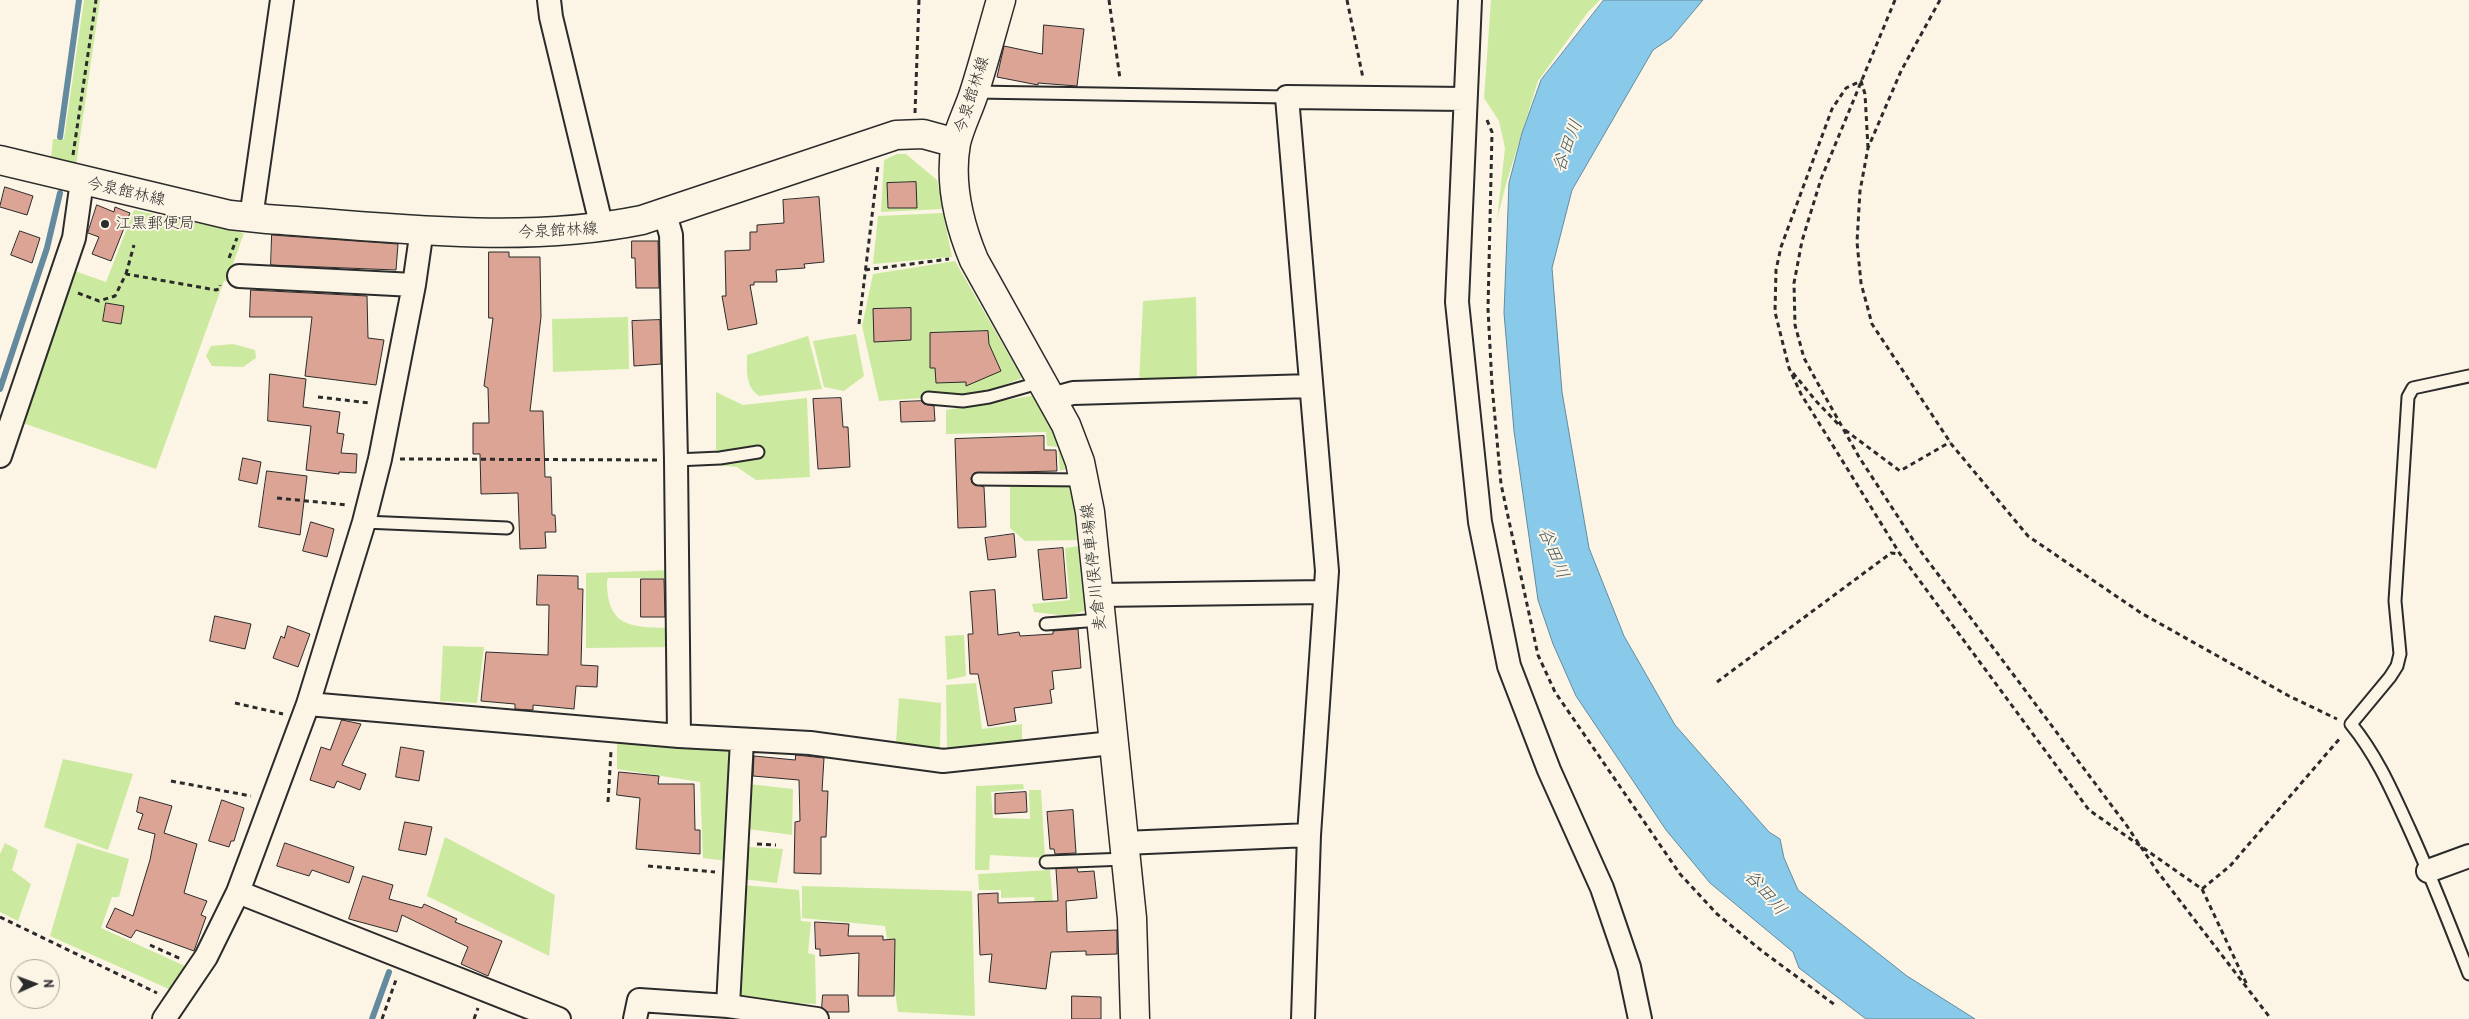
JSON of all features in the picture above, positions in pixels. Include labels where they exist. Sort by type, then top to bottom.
[{"type":"main road","name":"今泉館林線","points":[[0,160],[77,171],[246,223],[508,234],[602,228],[666,214],[896,135],[923,134],[956,143],[974,92],[1001,0]]},
{"type":"main road","name":"麦倉川俣停車場線","points":[[956,143],[954,172],[956,197],[966,239],[974,260],[1066,425],[1080,462],[1090,512],[1112,743],[1132,918],[1135,1019]]},
{"type":"street","points":[[246,223],[282,0]]},
{"type":"street","points":[[549,0],[551,17],[602,228]]},
{"type":"street","points":[[1470,0],[1457,302],[1480,522],[1508,666],[1549,770],[1602,888],[1629,967],[1640,1019]]},
{"type":"street","points":[[1303,1019],[1309,835],[1327,548],[1311,386],[1287,97],[1466,99]]},
{"type":"street","points":[[0,456],[74,238],[77,171]]},
{"type":"street","points":[[666,214],[671,235],[679,736]]},
{"type":"street","points":[[170,1011],[206,957],[238,892],[306,711],[380,459],[414,285],[422,229]]},
{"type":"street","points":[[229,274],[414,285]]},
{"type":"street","points":[[1047,390],[1073,393],[1311,386]]},
{"type":"street","points":[[1099,608],[1325,592]]},
{"type":"street","points":[[306,711],[810,743],[943,760],[1112,743]]},
{"type":"street","points":[[728,1006],[742,740]]},
{"type":"street","points":[[1125,851],[1309,835]]},
{"type":"street","points":[[2428,870],[2469,856]]},
{"type":"street","points":[[238,892],[404,956],[559,1019]]},
{"type":"street","points":[[635,1019],[639,1000],[728,1006],[817,1019]]},
{"type":"lane","points":[[974,92],[1287,97]]},
{"type":"lane","points":[[2469,376],[2413,388],[2408,397],[2396,601],[2400,654],[2397,666],[2390,677],[2351,724],[2367,743],[2384,773],[2428,870],[2469,974]]},
{"type":"lane","points":[[928,398],[972,399],[1047,390]]},
{"type":"lane","points":[[676,460],[720,458],[758,452]]},
{"type":"lane","points":[[978,480],[1083,480]]},
{"type":"lane","points":[[365,514],[507,528]]},
{"type":"lane","points":[[1046,624],[1099,608]]},
{"type":"lane","points":[[1046,862],[1125,851]]},
{"type":"path","points":[[77,171],[96,0]]},
{"type":"path","points":[[915,118],[919,0]]},
{"type":"path","points":[[1109,0],[1122,95]]},
{"type":"path","points":[[1347,0],[1367,98]]},
{"type":"path","points":[[1895,0],[1821,179],[1802,241],[1794,283],[1795,325],[1804,358],[1843,428],[1919,549],[2157,872],[2271,1019]]},
{"type":"path","points":[[1940,0],[1902,71],[1868,148],[1860,191],[1857,242],[1861,283],[1872,324],[1950,442],[2028,536],[2141,613],[2289,696],[2351,724],[2230,866],[2202,889]]},
{"type":"path","points":[[1860,81],[1865,94],[1868,148]]},
{"type":"path","points":[[1860,81],[1846,88],[1832,109],[1781,247],[1774,288],[1775,312],[1789,368],[1801,394],[1900,554],[2089,810],[2202,889],[2250,992]]},
{"type":"path","points":[[1466,99],[1480,105],[1492,132],[1488,308],[1492,385],[1501,484],[1538,655],[1555,692],[1680,874],[1717,914],[1762,951],[1835,1005]]},
{"type":"path","points":[[859,324],[878,158]]},
{"type":"path","points":[[126,274],[219,289],[229,274],[246,223]]},
{"type":"path","points":[[75,292],[99,302],[115,296],[126,274],[134,245]]},
{"type":"path","points":[[865,270],[957,258]]},
{"type":"path","points":[[1789,368],[1816,401],[1843,428],[1900,471],[1950,442]]},
{"type":"path","points":[[318,397],[390,406]]},
{"type":"path","points":[[380,459],[676,460]]},
{"type":"path","points":[[277,498],[365,514]]},
{"type":"path","points":[[1717,682],[1891,553],[1900,554]]},
{"type":"path","points":[[236,702],[306,711]]},
{"type":"path","points":[[608,802],[612,731]]},
{"type":"path","points":[[171,782],[272,800]]},
{"type":"path","points":[[648,866],[735,874]]},
{"type":"path","points":[[0,917],[170,1011]]},
{"type":"path","points":[[150,945],[199,968]]},
{"type":"path","points":[[382,1019],[404,956]]},
{"type":"green space","points":[[84,0],[100,0],[76,165],[51,159],[53,139],[64,139]]},
{"type":"green space","points":[[1491,0],[1600,0],[1588,12],[1538,81],[1506,184],[1497,220],[1505,148],[1499,121],[1484,98]]},
{"type":"green space","points":[[897,154],[906,154],[937,180],[943,209],[881,212],[884,160]]},
{"type":"green space","points":[[134,210],[244,233],[233,264],[235,268],[231,282],[224,281],[156,469],[20,422],[72,270],[106,282]]},
{"type":"green space","points":[[943,213],[952,257],[873,264],[878,216]]},
{"type":"green space","points":[[955,261],[1022,378],[981,394],[879,401],[862,326],[873,274]]},
{"type":"green space","points":[[1196,297],[1197,380],[1139,383],[1143,301]]},
{"type":"green space","points":[[628,317],[629,369],[553,372],[552,319]]},
{"type":"green space","points":[[856,334],[864,376],[844,391],[824,387],[813,341]]},
{"type":"green space","points":[[808,336],[822,389],[759,396],[754,392],[748,378],[747,355]]},
{"type":"green space","points":[[233,344],[255,350],[256,358],[243,367],[212,366],[206,356],[211,346]]},
{"type":"green space","points":[[716,392],[743,405],[807,398],[810,477],[756,480],[737,467],[716,465]]},
{"type":"green space","points":[[1036,395],[1055,431],[1068,468],[1060,471],[1058,447],[1047,446],[1046,432],[946,434],[946,410]]},
{"type":"green space","points":[[1073,485],[1080,540],[1025,541],[1010,528],[1010,487]]},
{"type":"green space","points":[[1079,546],[1087,610],[1068,616],[1034,612],[1032,604],[1070,600],[1065,548]]},
{"type":"green space","points":[[671,570],[671,578],[608,578],[607,581],[611,608],[616,616],[632,625],[669,628],[668,647],[586,648],[586,573]]},
{"type":"green space","points":[[964,635],[966,676],[947,680],[945,636]]},
{"type":"green space","points":[[443,646],[484,647],[477,703],[440,701]]},
{"type":"green space","points":[[976,683],[982,729],[1022,724],[1022,741],[947,748],[946,685]]},
{"type":"green space","points":[[899,698],[941,703],[940,749],[896,743]]},
{"type":"green space","points":[[617,741],[731,750],[727,861],[703,858],[700,782],[617,769]]},
{"type":"green space","points":[[63,759],[133,774],[108,850],[44,827]]},
{"type":"green space","points":[[749,784],[793,789],[792,835],[748,829]]},
{"type":"green space","points":[[1023,784],[1024,789],[991,792],[993,818],[1030,819],[1029,790],[1041,790],[1045,858],[990,855],[989,870],[975,870],[976,786]]},
{"type":"green space","points":[[445,837],[555,895],[549,956],[427,896]]},
{"type":"green space","points":[[5,843],[18,850],[12,870],[31,884],[18,921],[0,912],[0,854]]},
{"type":"green space","points":[[77,843],[129,859],[119,897],[112,897],[101,928],[185,966],[171,990],[50,936]]},
{"type":"green space","points":[[749,847],[783,849],[777,883],[742,879],[745,850]]},
{"type":"green space","points":[[1050,870],[1054,914],[1036,914],[1034,897],[1001,898],[1001,890],[979,890],[978,874]]},
{"type":"green space","points":[[743,885],[799,890],[801,921],[811,922],[808,953],[815,955],[816,1004],[747,1001],[737,991]]},
{"type":"green space","points":[[802,886],[972,891],[975,1016],[898,1012],[885,926],[802,918]]},
{"type":"water","name":"谷田川","points":[[1604,0],[1703,0],[1671,38],[1653,50],[1572,190],[1552,268],[1562,392],[1589,548],[1624,636],[1675,725],[1769,832],[1780,839],[1784,858],[1798,890],[1907,976],[1975,1019],[1866,1019],[1799,968],[1793,952],[1710,883],[1666,830],[1576,696],[1553,644],[1538,600],[1514,431],[1504,313],[1509,183],[1522,133],[1541,80]]},
{"type":"building","points":[[1044,25],[1084,29],[1077,86],[1038,83],[1038,85],[997,77],[1004,46],[1042,54]]},
{"type":"building","points":[[916,182],[917,208],[888,208],[887,183]]},
{"type":"building","points":[[5,187],[33,196],[27,215],[0,207]]},
{"type":"building","points":[[819,197],[824,262],[804,264],[805,268],[776,270],[777,282],[754,282],[754,285],[750,285],[757,324],[728,330],[722,296],[726,296],[725,251],[750,250],[750,232],[757,232],[757,225],[784,223],[783,200]]},
{"type":"building","points":[[97,205],[114,212],[115,207],[130,213],[111,261],[92,254],[99,237],[88,233]]},
{"type":"building","points":[[20,231],[40,238],[32,263],[11,255]]},
{"type":"building","points":[[272,235],[398,244],[396,270],[271,265]]},
{"type":"building","points":[[632,241],[658,241],[659,288],[636,288],[635,258],[632,258]]},
{"type":"building","points":[[489,252],[509,252],[509,257],[540,257],[541,317],[530,411],[543,411],[545,477],[551,477],[552,515],[555,515],[556,532],[545,532],[546,548],[520,549],[518,493],[481,494],[480,454],[473,454],[473,423],[489,423],[488,388],[484,386],[493,318],[489,318]]},
{"type":"building","points":[[251,290],[367,296],[368,338],[384,340],[376,385],[305,376],[312,317],[250,317]]},
{"type":"building","points":[[106,303],[124,306],[121,324],[103,321]]},
{"type":"building","points":[[911,308],[911,340],[874,342],[873,309]]},
{"type":"building","points":[[660,320],[661,364],[634,366],[632,321]]},
{"type":"building","points":[[988,331],[989,344],[1001,371],[966,386],[966,382],[936,383],[935,368],[930,368],[930,333]]},
{"type":"building","points":[[270,374],[306,379],[303,407],[340,412],[337,433],[344,434],[341,453],[357,454],[356,473],[339,472],[339,474],[306,470],[311,426],[268,421]]},
{"type":"building","points":[[841,398],[843,427],[848,427],[850,467],[818,469],[813,399]]},
{"type":"building","points":[[921,401],[924,404],[934,406],[935,421],[901,422],[900,402]]},
{"type":"building","points":[[1044,436],[1044,450],[1056,450],[1057,471],[974,473],[971,478],[972,483],[984,487],[986,527],[958,528],[955,439]]},
{"type":"building","points":[[243,458],[261,462],[257,484],[239,480]]},
{"type":"building","points":[[267,471],[307,476],[300,535],[259,527]]},
{"type":"building","points":[[311,522],[334,529],[327,557],[303,551]]},
{"type":"building","points":[[1014,534],[1016,557],[988,560],[985,538]]},
{"type":"building","points":[[1063,548],[1067,598],[1043,600],[1038,550]]},
{"type":"building","points":[[538,575],[578,576],[578,589],[583,589],[581,665],[598,666],[597,687],[576,686],[574,709],[533,705],[533,710],[515,709],[515,704],[481,701],[486,652],[548,655],[549,605],[537,605]]},
{"type":"building","points":[[641,579],[664,579],[665,617],[641,617]]},
{"type":"building","points":[[995,590],[998,635],[1019,632],[1020,636],[1053,634],[1053,631],[1078,629],[1081,668],[1052,671],[1054,689],[1050,690],[1052,703],[1014,708],[1016,721],[988,726],[978,674],[970,674],[968,634],[973,634],[970,592]]},
{"type":"building","points":[[215,616],[251,624],[245,649],[210,641]]},
{"type":"building","points":[[288,626],[310,634],[298,667],[273,658],[281,636],[284,638]]},
{"type":"building","points":[[342,720],[361,724],[342,765],[366,774],[360,790],[337,781],[334,788],[310,780],[321,747],[330,750]]},
{"type":"building","points":[[401,747],[424,751],[419,781],[396,777]]},
{"type":"building","points":[[796,755],[824,758],[822,791],[828,791],[826,837],[821,837],[821,874],[794,873],[795,822],[800,821],[799,780],[753,776],[754,756],[795,760]]},
{"type":"building","points":[[619,772],[659,776],[658,784],[694,784],[695,830],[700,830],[700,854],[636,849],[640,798],[617,795]]},
{"type":"building","points":[[1026,792],[1027,812],[995,814],[995,794]]},
{"type":"building","points":[[140,797],[172,806],[164,833],[197,844],[184,893],[207,901],[201,915],[206,917],[194,951],[136,930],[131,938],[106,927],[115,908],[133,916],[150,860],[155,834],[138,829],[143,814],[137,812]]},
{"type":"building","points":[[222,800],[244,808],[234,841],[231,841],[229,847],[209,841]]},
{"type":"building","points":[[1073,810],[1076,853],[1055,854],[1054,849],[1050,849],[1047,812]]},
{"type":"building","points":[[405,822],[432,827],[426,855],[399,850]]},
{"type":"building","points":[[285,843],[354,867],[349,883],[312,870],[309,876],[277,866]]},
{"type":"building","points":[[1077,868],[1078,872],[1094,871],[1097,898],[1066,901],[1067,932],[1117,930],[1117,954],[1086,955],[1086,951],[1051,952],[1046,989],[989,982],[992,954],[980,955],[978,894],[998,893],[998,903],[1058,901],[1056,869]]},
{"type":"building","points":[[363,876],[393,885],[389,899],[422,908],[424,904],[457,919],[455,922],[502,941],[488,976],[461,964],[468,947],[402,915],[397,932],[349,919]]},
{"type":"building","points":[[815,922],[849,924],[848,936],[883,936],[883,940],[895,939],[894,996],[858,996],[859,953],[820,956],[820,949],[816,949]]},
{"type":"building","points":[[823,995],[848,995],[849,1012],[827,1012],[822,1007]]},
{"type":"building","points":[[1072,996],[1101,997],[1101,1019],[1072,1019]]},
{"type":"waterway","points":[[60,137],[79,0]]},
{"type":"waterway","points":[[0,389],[47,248],[60,193]]},
{"type":"waterway","points":[[372,1019],[389,972]]},
{"type":"place","name":"江黒郵便局","points":[[105,224]]}]
